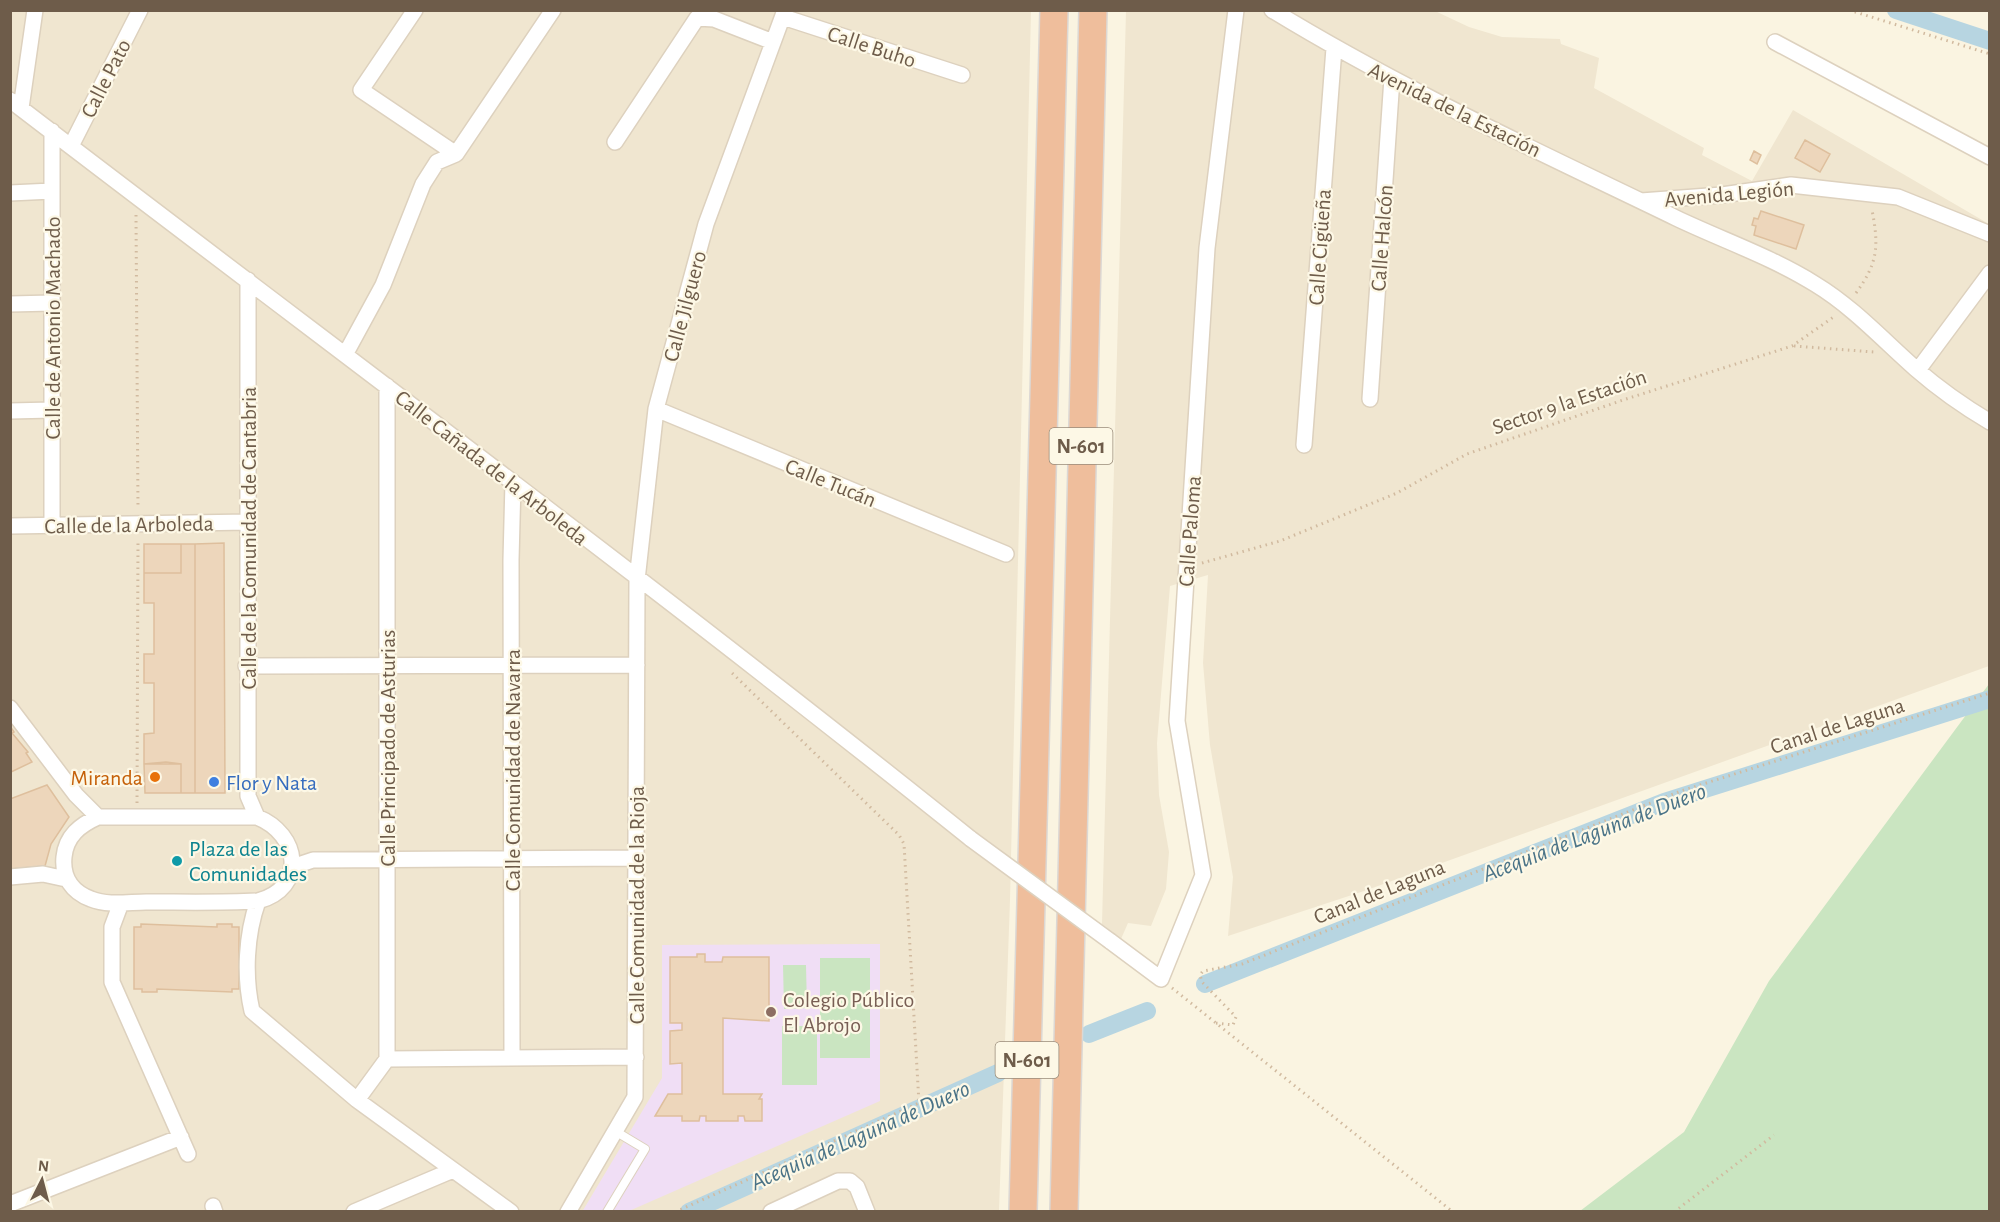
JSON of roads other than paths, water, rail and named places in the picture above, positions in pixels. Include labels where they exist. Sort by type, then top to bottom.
[{"type":"highway","name":"N-601","points":[[1023,1212],[1054,10]]},
{"type":"highway","name":"N-601","points":[[1064,1212],[1093,10]]},
{"type":"street","points":[[16,104],[36,10]]},
{"type":"street","name":"Calle Pato","points":[[71,146],[140,10]]},
{"type":"street","points":[[415,10],[361,90],[456,154]]},
{"type":"street","points":[[346,353],[369,306],[383,285],[423,184],[437,162],[456,154],[553,10]]},
{"type":"street","name":"Calle Paloma","points":[[1110,941],[1161,979],[1203,875],[1177,721],[1207,248],[1236,10]]},
{"type":"street","name":"Avenida de la Estación","points":[[1272,10],[1334,48],[1392,78],[1641,201],[1768,259],[1815,284],[1846,306],[1918,370],[1962,405],[1989,422]]},
{"type":"street","name":"Calle Jilguero","points":[[638,580],[656,409],[706,224],[784,14]]},
{"type":"street","name":"Calle Buho","points":[[784,14],[962,75]]},
{"type":"street","points":[[615,142],[697,18],[714,19],[773,42]]},
{"type":"street","points":[[1775,42],[1989,157]]},
{"type":"street","name":"Calle Cigüeña","points":[[1304,445],[1334,48]]},
{"type":"street","name":"Calle Halcón","points":[[1370,399],[1392,78]]},
{"type":"street","name":"Calle Cañada de la Arboleda","points":[[16,104],[346,353],[638,580],[819,717],[971,839],[1110,941]]},
{"type":"street","name":"Calle de Antonio Machado","points":[[52,131],[52,525]]},
{"type":"street","name":"Avenida Legión","points":[[1641,201],[1722,195],[1791,185],[1898,197],[1989,234]]},
{"type":"street","points":[[10,193],[52,191]]},
{"type":"street","points":[[1918,370],[1989,273]]},
{"type":"street","name":"Calle de la Comunidad de Cantabria","points":[[248,280],[246,666],[248,796],[256,817]]},
{"type":"street","points":[[10,304],[52,303]]},
{"type":"street","name":"Calle Principado de Asturias","points":[[387,386],[387,1059]]},
{"type":"street","name":"Calle Tucán","points":[[656,409],[1006,554]]},
{"type":"street","points":[[10,411],[52,410]]},
{"type":"street","name":"Calle Comunidad de Navarra","points":[[512,1058],[513,482]]},
{"type":"street","name":"Calle de la Arboleda","points":[[10,526],[248,522]]},
{"type":"street","name":"Calle Comunidad de la Rioja","points":[[568,1212],[635,1097],[638,580]]},
{"type":"street","points":[[246,666],[637,665]]},
{"type":"street","points":[[10,708],[76,795],[91,820]]},
{"type":"street","name":"Calle de la Comunidad de Cantabria","points":[[240,817],[248,796]]},
{"type":"street","points":[[136,817],[240,817],[256,817],[270,822],[284,836],[291,848],[292,867],[282,889],[269,898],[242,902],[102,902],[80,894],[66,879],[63,861],[68,840],[91,820],[136,817]]},
{"type":"street","points":[[291,848],[313,860]]},
{"type":"street","points":[[292,867],[313,860],[636,858]]},
{"type":"street","points":[[44,874],[63,861]]},
{"type":"street","points":[[10,877],[44,874],[66,879]]},
{"type":"street","points":[[249,925],[258,901]]},
{"type":"street","points":[[102,902],[112,927]]},
{"type":"street","points":[[242,902],[249,925],[248,995],[252,1011],[357,1100],[511,1212]]},
{"type":"street","points":[[121,903],[112,927],[112,982],[188,1154]]},
{"type":"street","points":[[357,1100],[387,1059],[636,1057]]},
{"type":"street","points":[[10,1204],[181,1137]]},
{"type":"street","points":[[354,1212],[453,1170]]},
{"type":"street","points":[[771,1212],[838,1181],[850,1181],[857,1188],[867,1212]]},
{"type":"lane","points":[[607,1212],[645,1149],[615,1131]]},
{"type":"waterway","points":[[1896,10],[1990,41]]},
{"type":"waterway","name":"Acequia de Laguna de Duero","points":[[1205,984],[1664,802],[1990,699]]},
{"type":"waterway","name":"Acequia de Laguna de Duero","points":[[1089,1034],[1147,1011]]},
{"type":"waterway","name":"Acequia de Laguna de Duero","points":[[689,1212],[998,1073]]},
{"type":"place","name":"Miranda","points":[[155,777]]},
{"type":"place","name":"Flor y Nata","points":[[214,782]]},
{"type":"place","name":"Plaza de las Comunidades","points":[[177,861]]},
{"type":"place","name":"Colegio Público El Abrojo","points":[[771,1012]]}]
